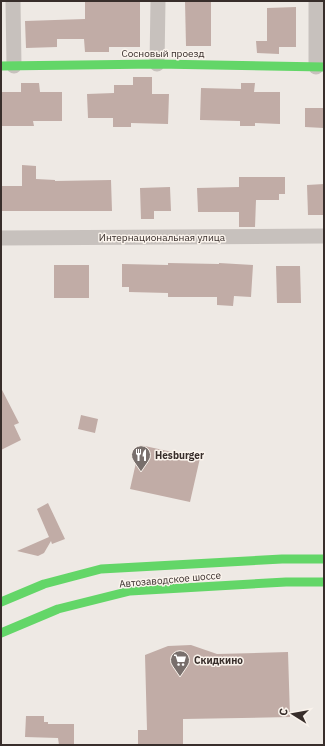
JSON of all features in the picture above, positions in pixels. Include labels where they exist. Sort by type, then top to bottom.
[{"type":"main road","name":"Сосновый проезд","points":[[7,66],[157,64],[320,67]]},
{"type":"main road","name":"Автозаводское шоссе","points":[[1,602],[44,584],[101,570],[282,559],[324,559]]},
{"type":"main road","name":"Автозаводское шоссе","points":[[1,633],[58,609],[93,599],[130,592],[286,582],[324,582]]},
{"type":"street","points":[[7,66],[13,1]]},
{"type":"street","points":[[157,64],[158,1]]},
{"type":"street","points":[[316,1],[320,67]]},
{"type":"street","name":"Интернациональная улица","points":[[1,238],[324,236]]},
{"type":"building","points":[[85,1],[140,1],[140,47],[109,47],[109,52],[85,52],[84,39],[57,39],[57,47],[26,48],[25,21],[85,19]]},
{"type":"building","points":[[185,1],[211,1],[211,46],[186,46]]},
{"type":"building","points":[[296,7],[296,47],[279,47],[279,54],[257,53],[256,41],[267,41],[267,8]]},
{"type":"building","points":[[133,77],[152,77],[152,94],[169,94],[168,124],[131,123],[131,127],[113,127],[113,118],[88,118],[87,94],[114,93],[114,85],[133,85]]},
{"type":"building","points":[[21,83],[39,83],[40,92],[62,92],[62,121],[33,121],[34,126],[1,126],[1,92],[21,92]]},
{"type":"building","points":[[241,83],[255,83],[254,92],[280,92],[280,124],[255,123],[255,126],[240,126],[240,121],[200,120],[201,88],[241,89]]},
{"type":"building","points":[[305,108],[324,108],[324,128],[305,127]]},
{"type":"building","points":[[22,165],[36,166],[36,179],[55,181],[111,180],[112,211],[1,211],[1,186],[22,186]]},
{"type":"building","points":[[239,177],[285,177],[285,194],[279,194],[279,200],[256,200],[255,227],[239,227],[239,212],[198,212],[197,188],[239,187]]},
{"type":"building","points":[[324,184],[324,215],[308,215],[307,185]]},
{"type":"building","points":[[170,187],[171,211],[154,211],[154,219],[141,219],[140,188]]},
{"type":"building","points":[[168,263],[253,265],[251,297],[234,296],[233,306],[217,305],[217,297],[168,297],[168,293],[129,292],[129,287],[122,287],[122,264],[168,265]]},
{"type":"building","points":[[54,265],[89,265],[89,298],[54,298]]},
{"type":"building","points":[[276,266],[300,266],[301,303],[277,303]]},
{"type":"building","points":[[1,388],[19,423],[14,425],[21,440],[1,450]]},
{"type":"building","points":[[81,415],[98,419],[95,433],[78,429]]},
{"type":"building","points":[[140,445],[200,458],[190,502],[130,489]]},
{"type":"building","points":[[48,503],[65,539],[52,544],[51,541],[44,553],[38,556],[17,551],[49,537],[37,509]]},
{"type":"building","points":[[191,645],[217,654],[288,652],[290,717],[183,719],[183,745],[138,745],[138,730],[147,730],[145,655],[168,646]]},
{"type":"building","points":[[26,716],[44,716],[44,722],[48,722],[48,724],[74,724],[74,745],[59,745],[58,738],[25,737]]},
{"type":"traffic: fast","points":[[1,66],[157,64],[324,67]]},
{"type":"traffic: fast","points":[[1,602],[44,584],[101,569],[282,559],[324,559]]},
{"type":"traffic: fast","points":[[1,633],[58,609],[130,591],[286,582],[324,582]]},
{"type":"place","name":"Hesburger","points":[[141,472]]},
{"type":"place","name":"Скидкино","points":[[180,677]]}]
